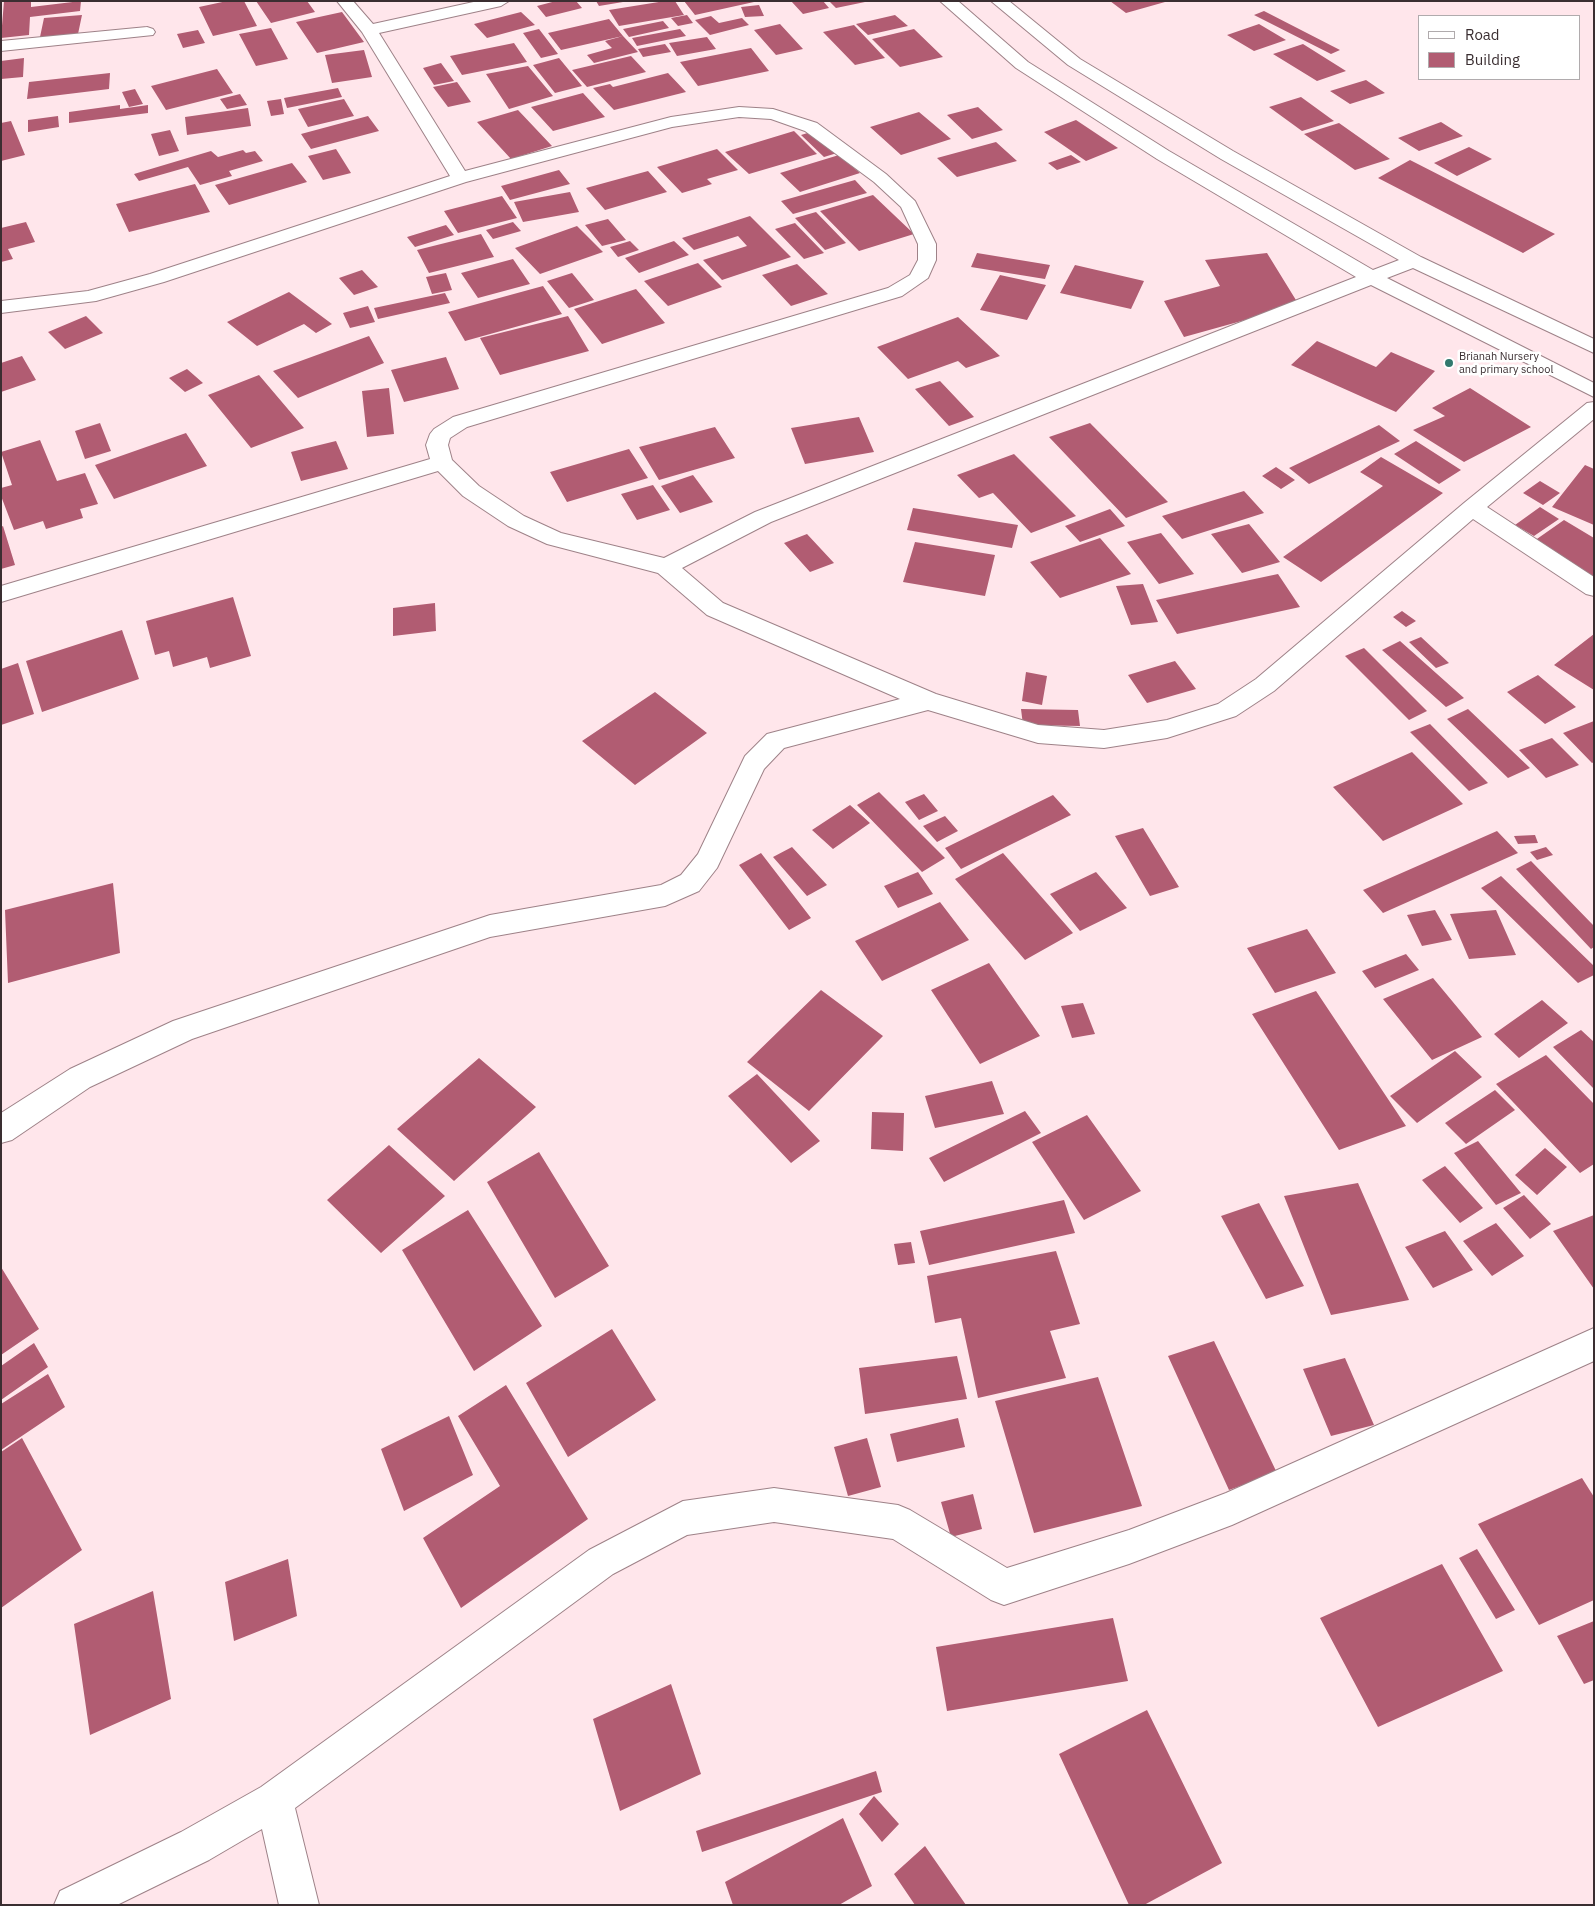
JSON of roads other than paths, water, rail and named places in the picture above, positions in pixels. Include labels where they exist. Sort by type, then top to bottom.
[{"type":"street","points":[[345,1],[368,30],[460,178]]},
{"type":"street","points":[[368,30],[501,1]]},
{"type":"street","points":[[948,1],[1022,65],[1163,155],[1372,278],[1594,391]]},
{"type":"street","points":[[999,1],[1074,62],[1227,155],[1414,261],[1594,346]]},
{"type":"street","points":[[1,46],[147,32]]},
{"type":"street","points":[[1,307],[89,297],[157,278],[460,178],[671,122],[739,112],[773,114],[811,127],[880,178],[909,205],[927,244],[927,260],[918,278],[896,292],[460,422],[441,434],[438,445],[442,463],[471,490],[516,521],[555,539],[632,556],[666,567],[692,587],[715,609],[928,700],[1038,734],[1104,739],[1168,729],[1227,710],[1265,685],[1472,508],[1594,408]]},
{"type":"street","points":[[666,567],[763,517],[816,495],[1414,261]]},
{"type":"street","points":[[1,594],[25,589],[442,463]]},
{"type":"street","points":[[1472,508],[1594,588]]},
{"type":"street","points":[[1,1130],[80,1078],[183,1030],[490,926],[665,895],[690,883],[708,861],[754,763],[776,741],[928,700]]},
{"type":"street","points":[[74,1905],[196,1846],[274,1800],[601,1562],[683,1518],[774,1505],[898,1522],[1004,1588],[1129,1547],[1232,1508],[1594,1344]]},
{"type":"street","points":[[274,1800],[299,1905]]},
{"type":"place","name":"Brianah Nursery and primary school","points":[[1449,363]]}]
